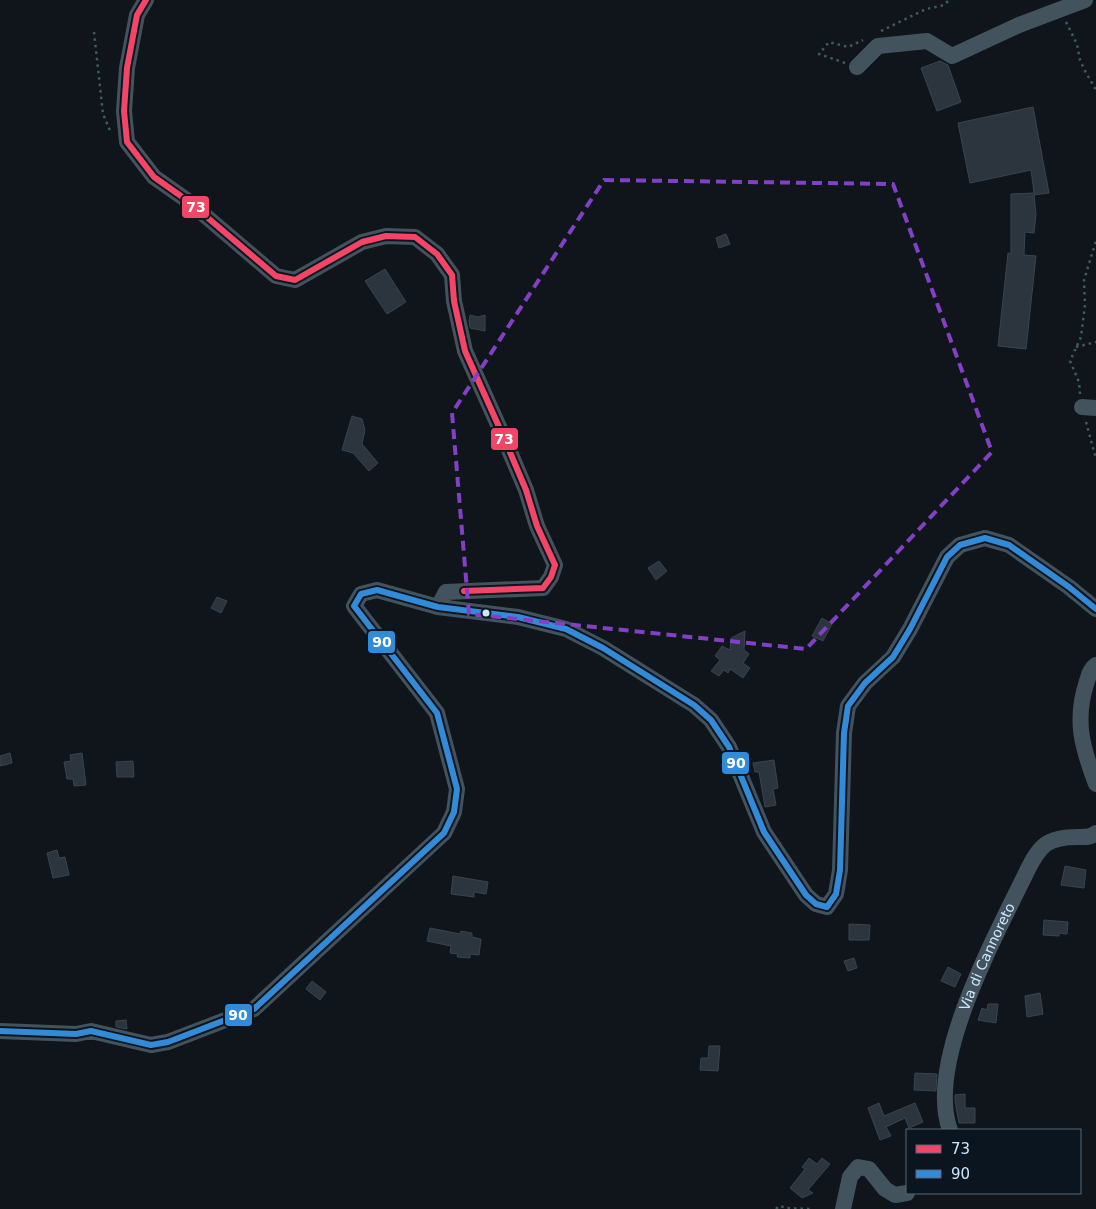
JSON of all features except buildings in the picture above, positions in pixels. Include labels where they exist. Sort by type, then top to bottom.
[{"type":"street","points":[[146,0],[137,14],[127,68],[124,111],[127,142],[154,176],[188,201],[276,276],[295,280],[362,242],[386,236],[415,237],[437,254],[452,275],[454,301],[465,351],[526,490],[537,526],[555,565],[552,577],[543,588],[446,592],[438,607]]},
{"type":"street","points":[[857,67],[878,46],[927,41],[952,56],[1019,25],[1085,0]]},
{"type":"street","points":[[0,1031],[76,1034],[91,1031],[151,1046],[168,1042],[254,1009],[444,833],[454,812],[457,789],[437,713],[354,606],[361,594],[377,590],[438,607],[518,617],[566,630],[603,648],[694,705],[711,720],[729,747],[764,832],[806,895],[816,904],[827,907],[836,894],[840,870],[844,733],[848,706],[865,683],[893,657],[910,629],[947,557],[960,545],[985,538],[1009,545],[1096,609]]},
{"type":"street","points":[[1096,665],[1091,668],[1080,706],[1079,719],[1089,764],[1096,784]]},
{"type":"street","name":"Via di Cannoreto","points":[[950,1129],[946,1121],[946,1075],[952,1045],[980,967],[1027,871],[1034,857],[1051,840],[1057,838],[1088,838],[1096,833]]},
{"type":"street","points":[[843,1209],[847,1185],[850,1177],[858,1167],[869,1169],[885,1190],[895,1195],[906,1192]]},
{"type":"path","points":[[1060,10],[1077,44],[1080,60],[1096,90]]},
{"type":"path","points":[[1096,241],[1084,280],[1085,305],[1081,337],[1070,361],[1089,408],[1096,459]]},
{"type":"path","points":[[1076,347],[1096,342]]},
{"type":"path","points":[[776,1209],[779,1206],[810,1209]]},
{"type":"highlighted area","points":[[604,180],[893,184],[992,452],[806,649],[469,614],[452,413]]},
{"type":"transit line","name":"73","points":[[146,0],[137,15],[127,68],[124,111],[127,142],[154,177],[188,201],[276,276],[295,280],[362,242],[386,236],[415,237],[437,254],[452,275],[454,301],[465,351],[526,490],[537,526],[555,565],[551,577],[543,588],[464,591]]},
{"type":"transit line","name":"90","points":[[0,1031],[76,1034],[91,1031],[151,1045],[168,1042],[254,1009],[444,833],[454,812],[457,789],[437,713],[354,606],[361,594],[377,590],[438,607],[518,617],[566,629],[603,648],[694,705],[711,720],[729,747],[764,832],[806,895],[816,904],[827,907],[836,894],[840,870],[844,733],[848,706],[865,683],[893,657],[910,629],[947,557],[960,545],[985,538],[1009,545],[1069,587],[1096,609]]}]
